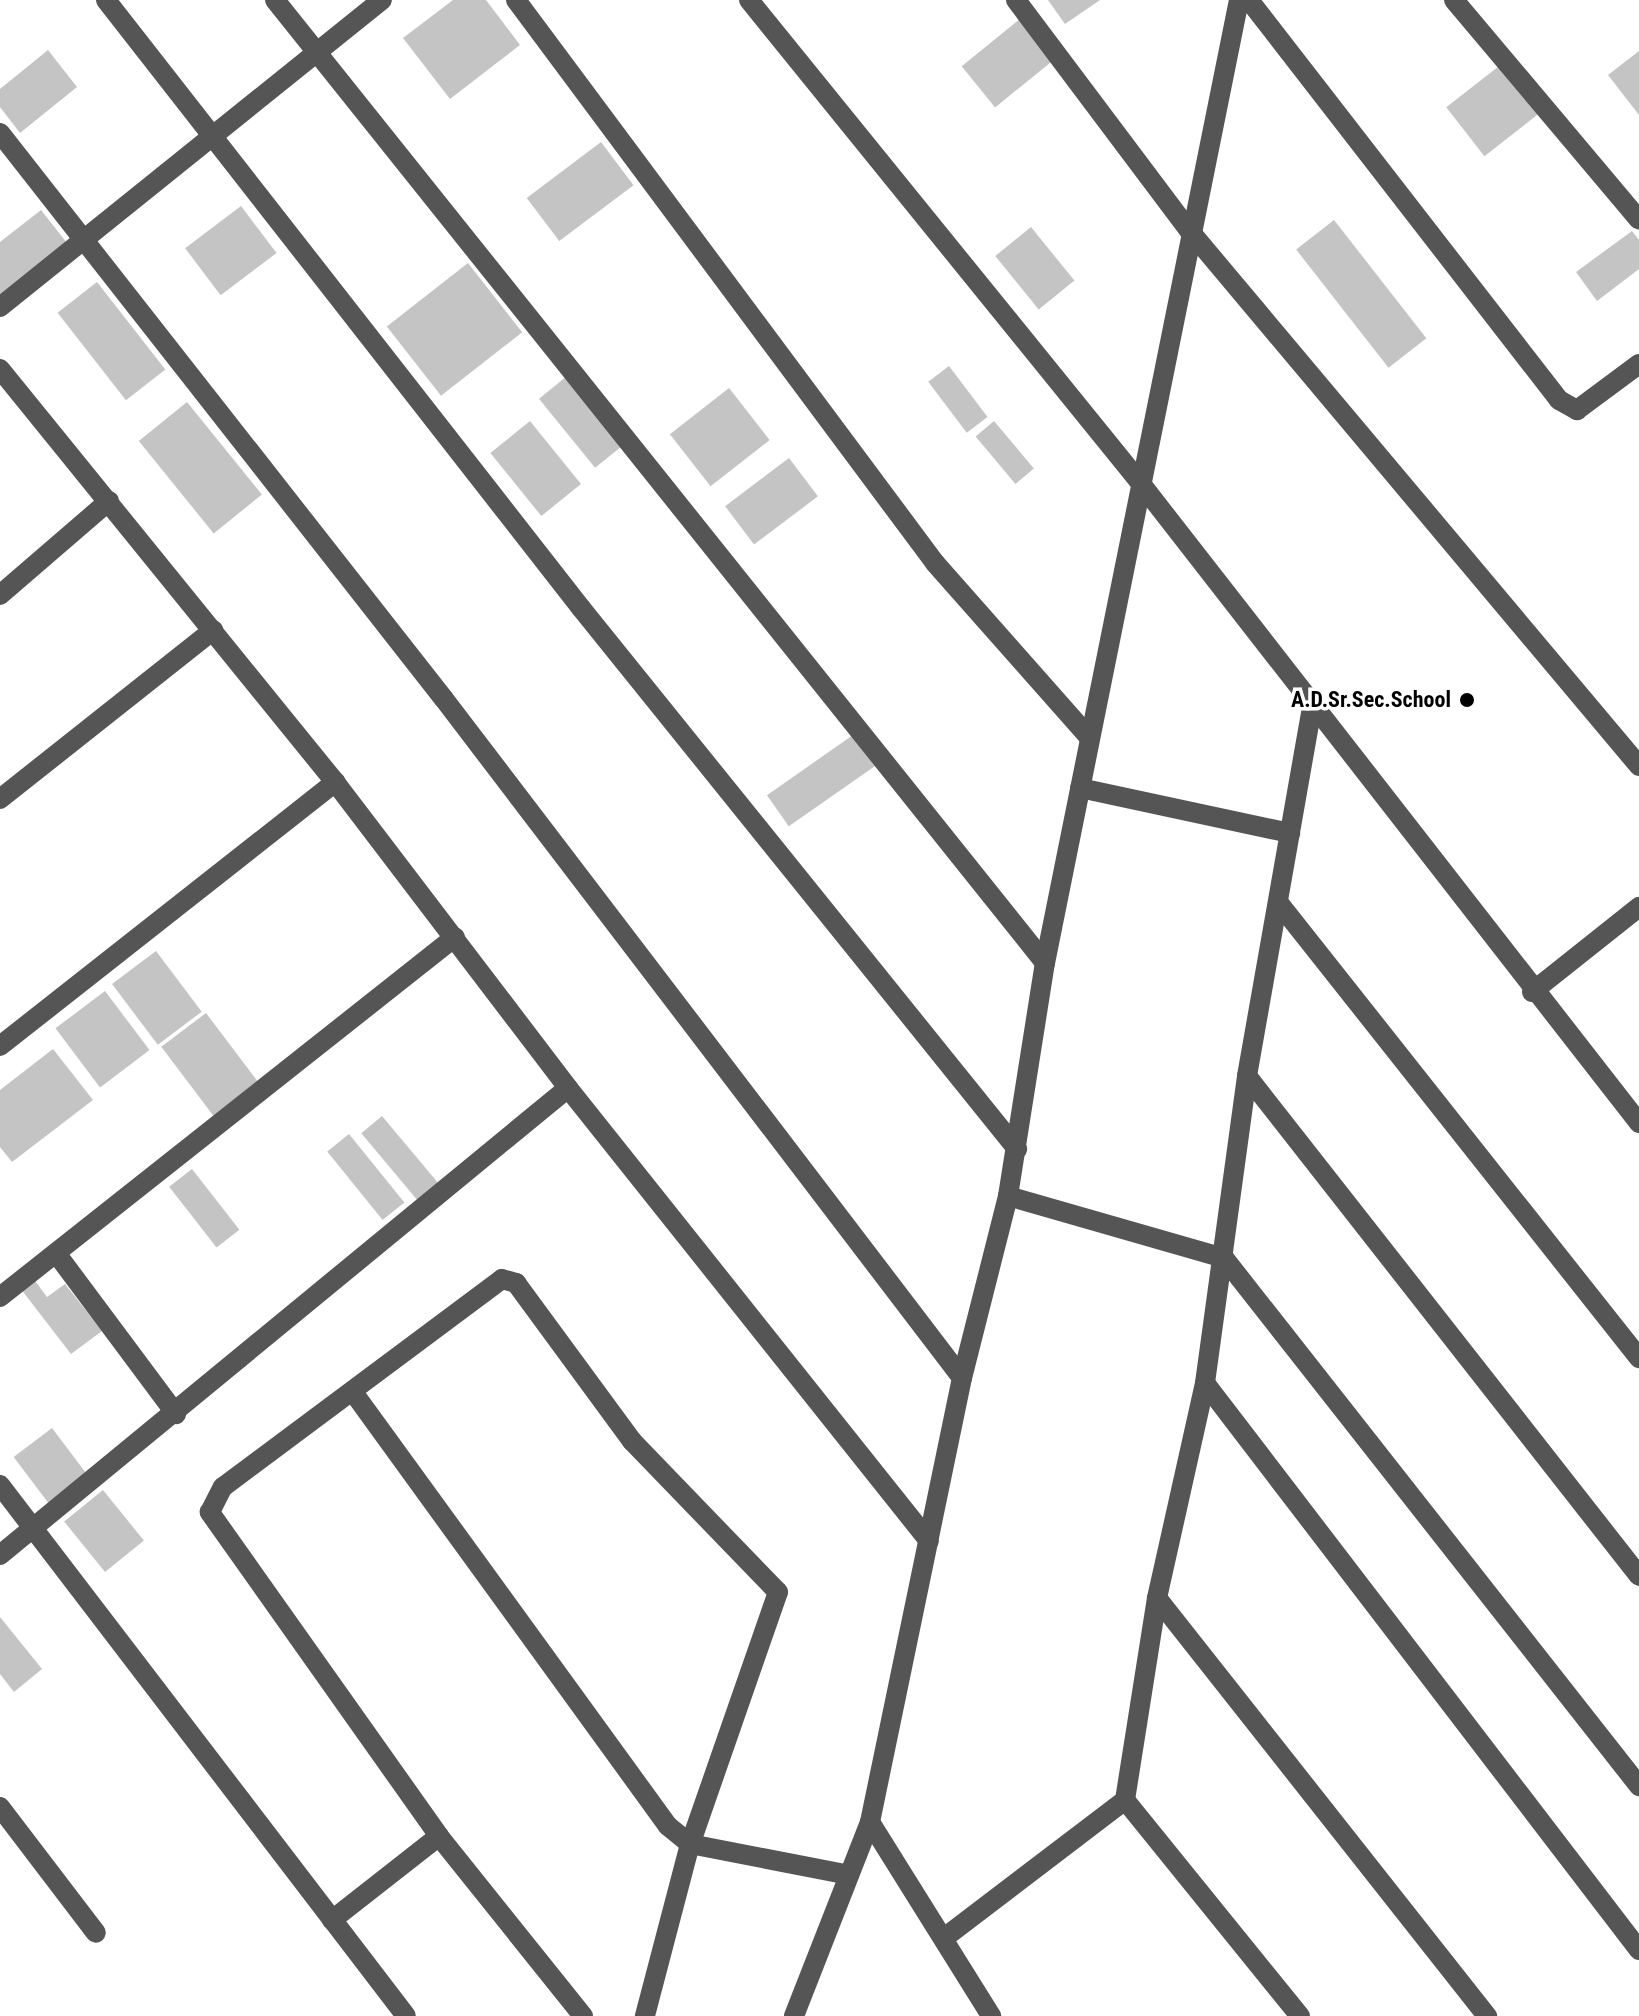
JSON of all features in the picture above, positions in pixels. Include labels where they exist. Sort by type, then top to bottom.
[{"type":"street","points":[[106,0],[590,620],[1017,1149]]},
{"type":"street","points":[[275,0],[1045,963]]},
{"type":"street","points":[[0,307],[382,0]]},
{"type":"street","points":[[516,0],[935,563],[1090,738]]},
{"type":"street","points":[[749,0],[1142,485],[1532,992],[1639,1123]]},
{"type":"street","points":[[1016,0],[1189,230],[1639,766]]},
{"type":"street","points":[[794,2016],[870,1822],[962,1378],[1008,1196],[1045,963],[1142,485],[1189,230],[1239,0]]},
{"type":"street","points":[[1249,0],[1559,400],[1577,410],[1639,364]]},
{"type":"street","points":[[1454,0],[1639,220]]},
{"type":"street","points":[[0,133],[962,1378]]},
{"type":"street","points":[[0,369],[8,395],[109,501],[213,630],[335,782],[568,1088],[929,1541]]},
{"type":"street","points":[[0,595],[109,501]]},
{"type":"street","points":[[0,799],[213,630]]},
{"type":"street","points":[[944,1938],[1125,1800],[1157,1598],[1205,1383],[1247,1076],[1312,706]]},
{"type":"street","points":[[0,1046],[335,782]]},
{"type":"street","points":[[1080,788],[1290,833]]},
{"type":"street","points":[[1278,902],[1639,1358]]},
{"type":"street","points":[[1532,992],[1639,907]]},
{"type":"street","points":[[0,1297],[455,937]]},
{"type":"street","points":[[1247,1076],[1639,1576]]},
{"type":"street","points":[[0,1555],[176,1414],[568,1088]]},
{"type":"street","points":[[1008,1196],[1224,1258],[1639,1786]]},
{"type":"street","points":[[56,1253],[176,1414]]},
{"type":"street","points":[[583,2016],[439,1836],[216,1528],[210,1512],[223,1487],[494,1284],[510,1279],[632,1441],[778,1592],[690,1844],[645,2016]]},
{"type":"street","points":[[1205,1383],[1639,1950]]},
{"type":"street","points":[[353,1392],[668,1826],[690,1844],[849,1875]]},
{"type":"street","points":[[0,1485],[406,2016]]},
{"type":"street","points":[[1157,1598],[1487,2016]]},
{"type":"street","points":[[1125,1800],[1300,2016]]},
{"type":"street","points":[[0,1807],[96,1933]]},
{"type":"street","points":[[870,1822],[991,2016]]},
{"type":"street","points":[[332,1920],[439,1836]]},
{"type":"building","points":[[453,0],[486,0],[520,45],[450,99],[403,38]]},
{"type":"building","points":[[1048,0],[1100,0],[1065,24]]},
{"type":"building","points":[[1020,19],[1053,60],[995,107],[962,66]]},
{"type":"building","points":[[48,50],[77,87],[20,133],[0,107],[0,89]]},
{"type":"building","points":[[1639,51],[1639,115],[1608,75]]},
{"type":"building","points":[[1503,63],[1541,112],[1484,156],[1446,107]]},
{"type":"building","points":[[601,142],[633,185],[559,241],[527,198]]},
{"type":"building","points":[[241,206],[277,253],[221,295],[185,248]]},
{"type":"building","points":[[41,210],[67,243],[0,295],[0,242]]},
{"type":"building","points":[[1334,220],[1426,338],[1389,368],[1296,250]]},
{"type":"building","points":[[1031,227],[1074,281],[1039,310],[995,256]]},
{"type":"building","points":[[1632,231],[1639,240],[1639,269],[1597,301],[1576,272]]},
{"type":"building","points":[[468,263],[522,332],[441,396],[387,326]]},
{"type":"building","points":[[97,282],[165,369],[126,400],[58,313]]},
{"type":"building","points":[[949,366],[988,417],[967,433],[928,382]]},
{"type":"building","points":[[567,376],[623,445],[595,468],[539,399]]},
{"type":"building","points":[[729,388],[770,440],[711,486],[670,434]]},
{"type":"building","points":[[187,402],[262,494],[214,533],[139,441]]},
{"type":"building","points":[[530,421],[581,484],[541,516],[490,453]]},
{"type":"building","points":[[994,421],[1034,468],[1015,484],[976,436]]},
{"type":"building","points":[[789,458],[818,496],[754,544],[725,506]]},
{"type":"building","points":[[853,735],[875,766],[789,826],[767,795]]},
{"type":"building","points":[[156,951],[202,1012],[158,1045],[112,984]]},
{"type":"building","points":[[105,991],[150,1050],[100,1087],[55,1028]]},
{"type":"building","points":[[206,1013],[260,1085],[215,1119],[161,1047]]},
{"type":"building","points":[[53,1049],[93,1100],[12,1162],[0,1147],[0,1090]]},
{"type":"building","points":[[382,1116],[438,1183],[417,1200],[361,1133]]},
{"type":"building","points":[[349,1134],[404,1202],[383,1220],[327,1152]]},
{"type":"building","points":[[192,1169],[239,1230],[217,1248],[169,1187]]},
{"type":"building","points":[[30,1274],[47,1297],[65,1284],[102,1331],[71,1354],[17,1284]]},
{"type":"building","points":[[52,1428],[87,1474],[49,1503],[14,1457]]},
{"type":"building","points":[[103,1490],[144,1541],[105,1572],[64,1521]]},
{"type":"building","points":[[0,1617],[42,1669],[14,1692],[0,1674]]},
{"type":"place","name":"A.D.Sr.Sec.School","points":[[1467,700]]}]
